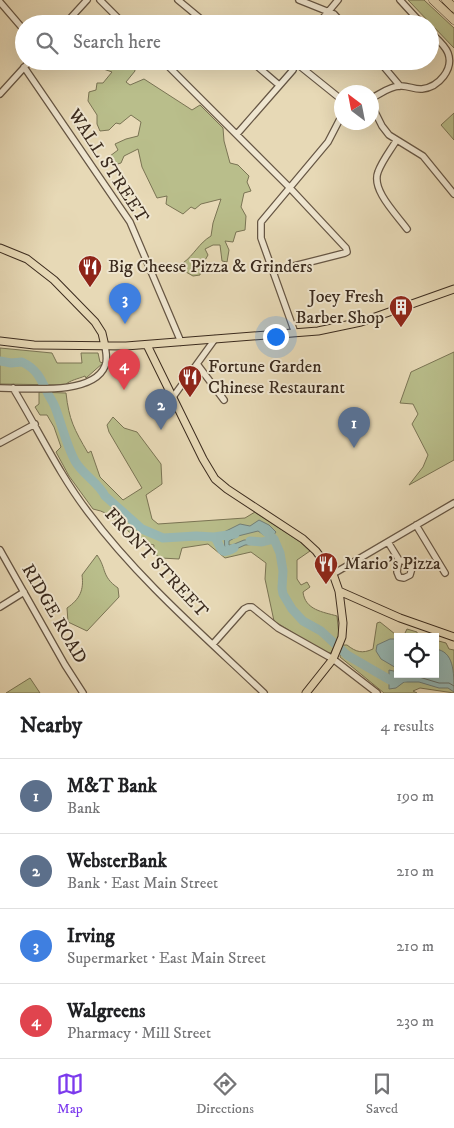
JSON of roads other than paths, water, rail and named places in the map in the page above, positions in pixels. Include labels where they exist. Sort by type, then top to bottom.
[{"type":"highway","points":[[433,0],[454,20]]},
{"type":"highway","points":[[446,0],[454,8]]},
{"type":"main road","points":[[0,248],[27,259],[54,280],[95,322],[102,333],[105,346]]},
{"type":"main road","points":[[0,341],[34,345],[147,345],[295,333],[336,328],[361,322],[454,288]]},
{"type":"main road","points":[[147,345],[203,459],[217,482],[303,539],[316,551],[333,574],[339,591],[343,623],[342,637],[334,655],[306,693]]},
{"type":"main road","points":[[339,591],[400,618],[454,637]]},
{"type":"street","points":[[73,15],[87,0]]},
{"type":"street","points":[[100,0],[115,15]]},
{"type":"street","points":[[178,0],[196,15]]},
{"type":"street","points":[[299,0],[332,15]]},
{"type":"street","points":[[326,15],[338,0]]},
{"type":"street","points":[[400,0],[414,15]]},
{"type":"street","points":[[0,2],[15,20]]},
{"type":"street","points":[[379,95],[400,86],[421,89],[439,82],[444,76],[449,62],[444,46],[439,41]]},
{"type":"street","points":[[0,94],[21,70]]},
{"type":"street","name":"WALL STREET","points":[[26,70],[130,222],[181,342]]},
{"type":"street","points":[[171,70],[289,187],[344,245],[347,251],[274,272]]},
{"type":"street","points":[[262,70],[279,85]]},
{"type":"street","points":[[237,134],[293,70]]},
{"type":"street","points":[[306,70],[334,93]]},
{"type":"street","points":[[387,70],[400,86]]},
{"type":"street","points":[[379,120],[389,136],[423,156],[454,194]]},
{"type":"street","points":[[295,333],[261,238],[261,222],[328,142],[334,130]]},
{"type":"street","points":[[396,141],[378,173],[377,183],[381,194],[407,229]]},
{"type":"street","points":[[173,397],[215,339]]},
{"type":"street","points":[[0,388],[39,389],[80,386],[103,370],[106,362],[105,346]]},
{"type":"street","points":[[197,364],[224,400]]},
{"type":"street","name":"FRONT STREET","points":[[13,388],[64,477],[88,513],[142,575],[264,693]]},
{"type":"street","points":[[0,443],[34,424]]},
{"type":"street","points":[[333,574],[454,503]]},
{"type":"street","points":[[416,525],[445,573]]},
{"type":"street","points":[[388,542],[399,560]]},
{"type":"street","name":"RIDGE ROAD","points":[[0,550],[65,665],[83,693]]},
{"type":"street","points":[[0,607],[24,592]]},
{"type":"street","points":[[213,644],[244,609],[250,607],[278,628],[334,655],[376,693]]},
{"type":"water","points":[[259,520],[269,525],[276,532],[273,536],[267,537],[258,531],[238,536],[229,541],[229,545],[244,540],[259,540],[260,542],[259,544],[245,545],[225,554],[224,532],[240,524],[250,526]]},
{"type":"water","points":[[394,639],[394,667],[381,659],[376,651],[377,645]]},
{"type":"water","points":[[439,650],[441,651],[446,654],[452,664],[454,692],[448,688],[439,688],[419,682],[404,682],[396,688],[389,689],[389,670],[394,671],[394,678],[439,678]]},
{"type":"waterway","points":[[0,361],[22,362],[35,371],[54,405],[69,448],[78,466],[105,496],[142,529],[163,538],[214,537],[235,534]]},
{"type":"waterway","points":[[264,530],[274,539],[280,553],[283,571],[283,594],[292,609],[303,621],[321,631],[347,655],[390,680],[400,678]]},
{"type":"waterway","points":[[214,537],[223,551],[229,551],[234,548]]},
{"type":"waterway","points":[[250,541],[262,542],[274,539]]},
{"type":"place","name":"Big Cheese Pizza & Grinders","points":[[90,288]]},
{"type":"place","name":"Irving","points":[[125,324]]},
{"type":"place","name":"Joey Fresh Barber Shop","points":[[401,328]]},
{"type":"place","name":"Walgreens","points":[[124,390]]},
{"type":"place","name":"Fortune Garden Chinese Restaurant","points":[[190,398]]},
{"type":"place","name":"WebsterBank","points":[[161,430]]},
{"type":"place","name":"M&T Bank","points":[[354,448]]},
{"type":"place","name":"Mario's Pizza","points":[[326,585]]}]
